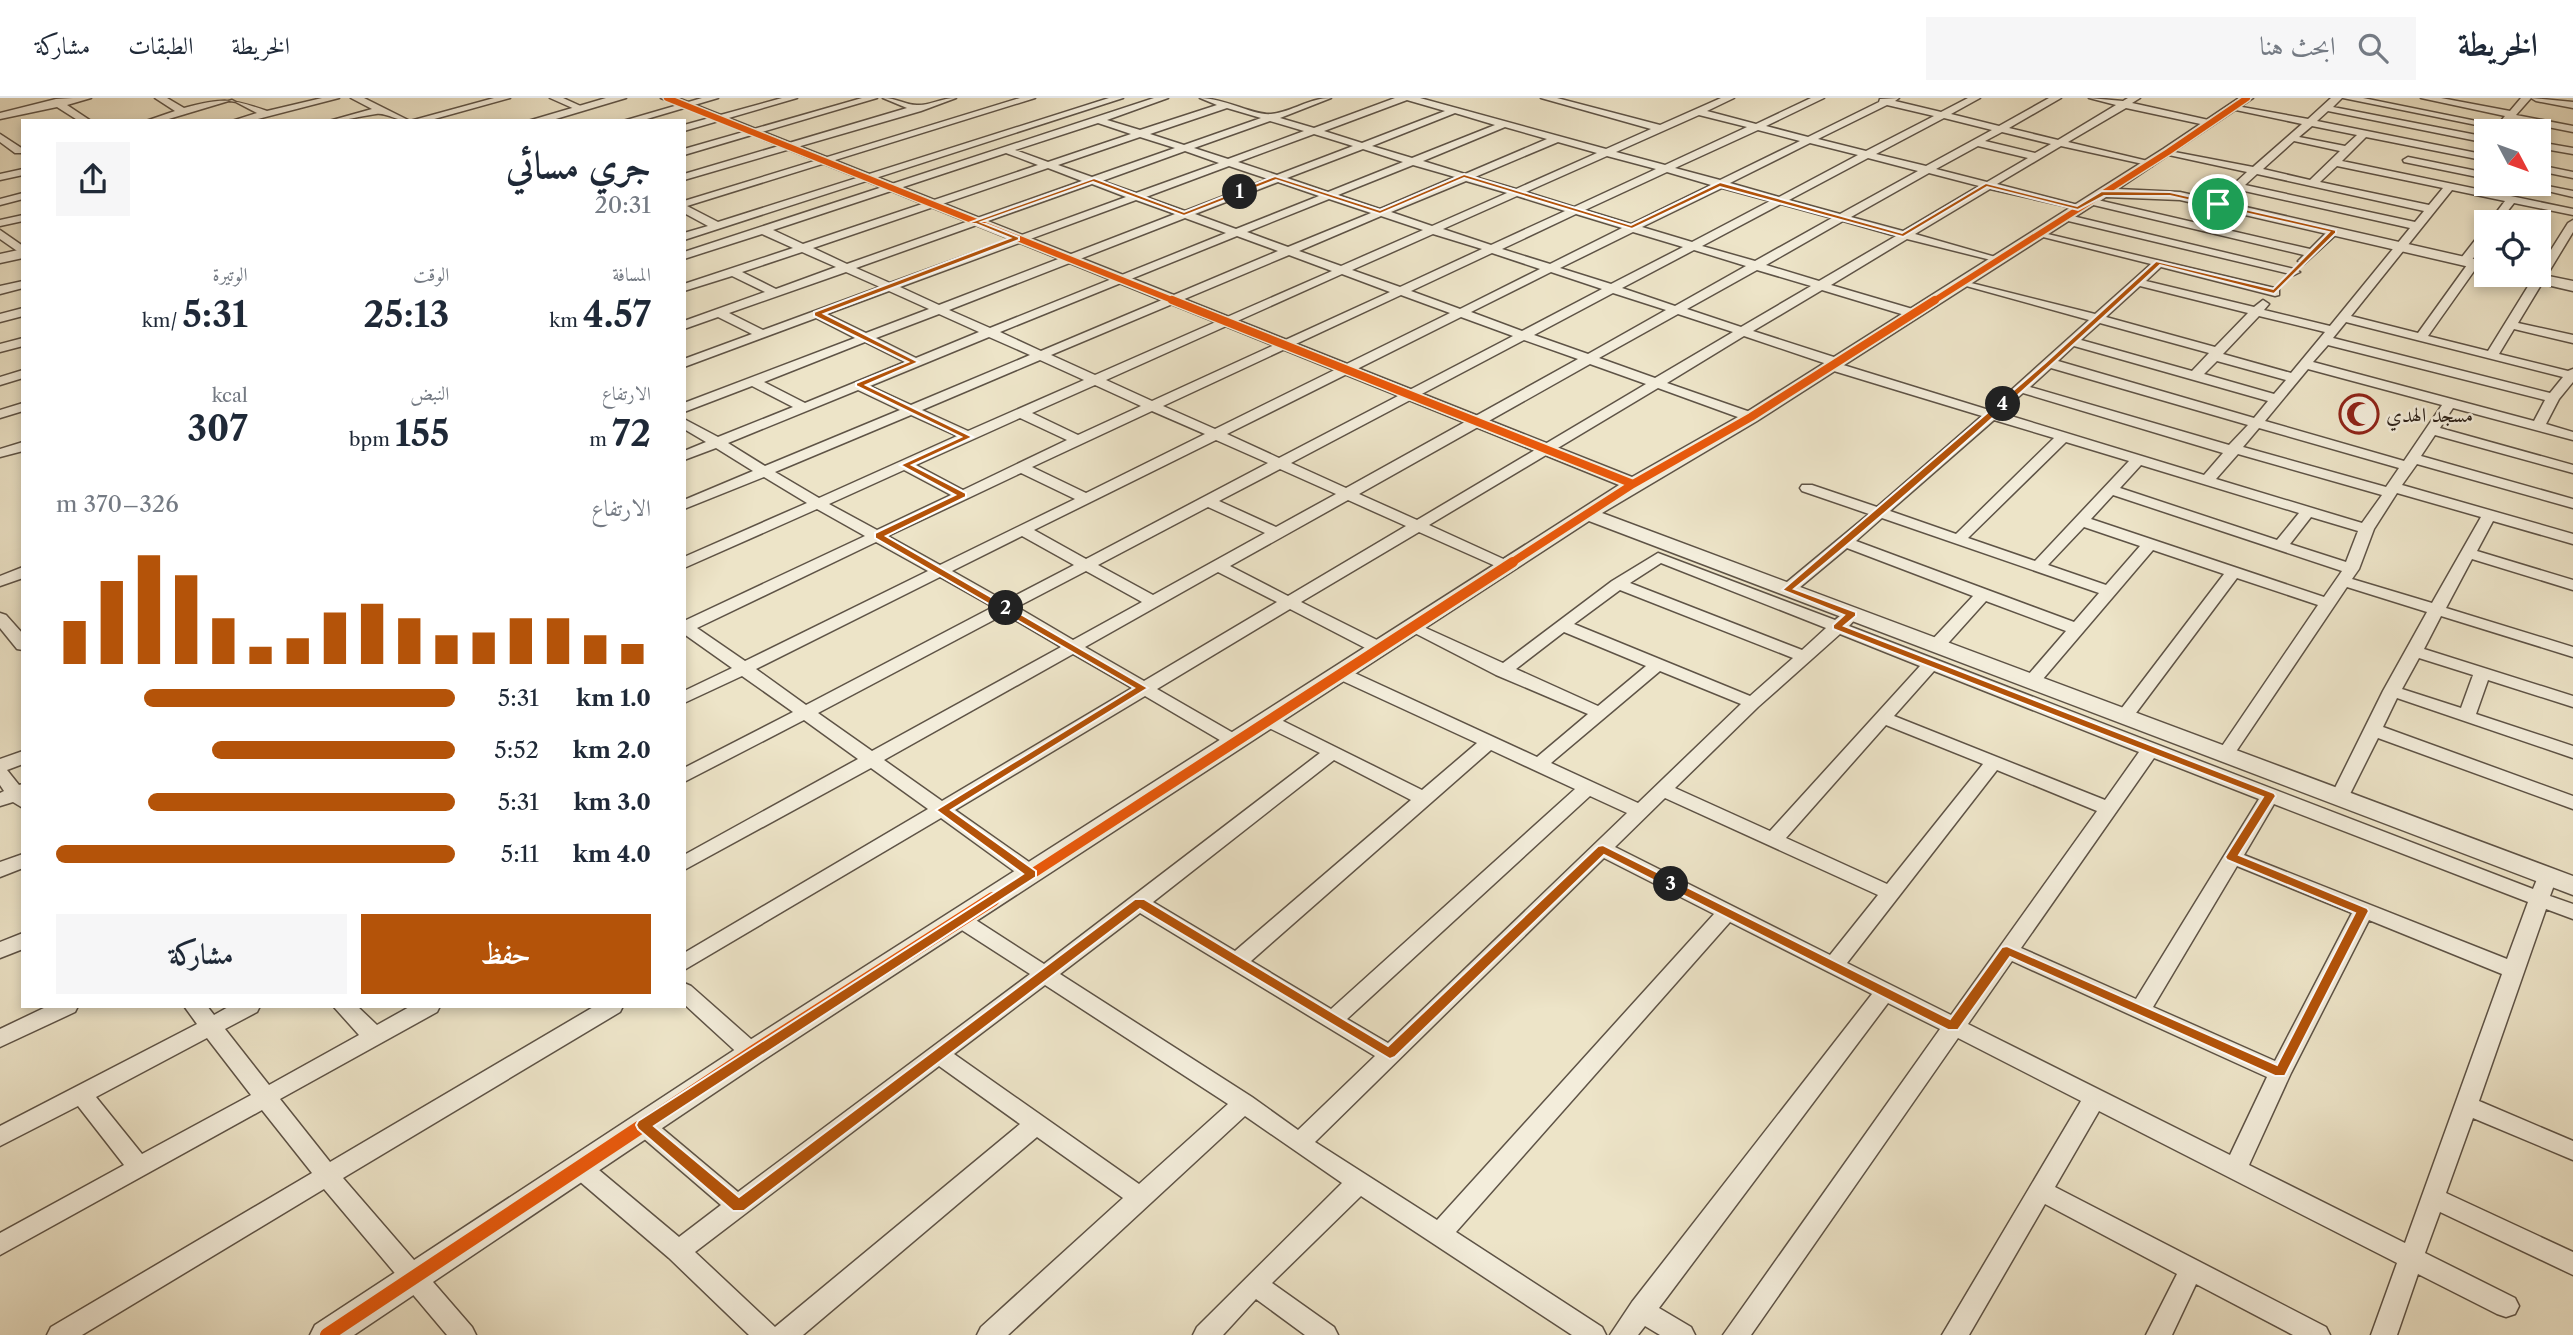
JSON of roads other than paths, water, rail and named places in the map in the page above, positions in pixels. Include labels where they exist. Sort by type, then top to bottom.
[{"type":"street","points":[[0,116],[55,101],[86,98]]},
{"type":"street","points":[[158,119],[229,98]]},
{"type":"street","points":[[235,98],[266,114]]},
{"type":"street","points":[[245,119],[334,98]]},
{"type":"street","points":[[356,98],[400,119]]},
{"type":"street","points":[[469,98],[482,104]]},
{"type":"street","points":[[423,119],[505,98]]},
{"type":"street","points":[[555,98],[580,108]]},
{"type":"street","points":[[541,119],[620,98]]},
{"type":"street","points":[[667,98],[1633,484]]},
{"type":"street","points":[[635,119],[713,98]]},
{"type":"street","points":[[686,127],[792,98]]},
{"type":"street","points":[[686,151],[872,98]]},
{"type":"street","points":[[888,98],[929,113]]},
{"type":"street","points":[[686,176],[951,98]]},
{"type":"street","points":[[686,203],[1030,98]]},
{"type":"street","points":[[686,236],[1114,98]]},
{"type":"street","points":[[1205,98],[1912,313]]},
{"type":"street","points":[[686,287],[1245,98]]},
{"type":"street","points":[[686,324],[1326,98]]},
{"type":"street","points":[[686,362],[1404,98]]},
{"type":"street","points":[[1410,98],[1995,260]]},
{"type":"street","points":[[1429,103],[1443,98]]},
{"type":"street","points":[[1546,98],[1659,128]]},
{"type":"street","points":[[686,562],[1729,98]]},
{"type":"street","points":[[686,627],[1078,440],[1819,98]]},
{"type":"street","points":[[1869,98],[1890,100],[2148,164]]},
{"type":"street","points":[[686,775],[1975,98]]},
{"type":"street","points":[[686,863],[2056,98]]},
{"type":"street","points":[[2094,98],[2129,101],[2210,123]]},
{"type":"street","points":[[2218,204],[2337,98]]},
{"type":"street","points":[[2348,98],[2474,124]]},
{"type":"street","points":[[2426,98],[2455,100],[2510,116],[2573,129]]},
{"type":"street","points":[[2484,98],[2523,101]]},
{"type":"street","points":[[2536,98],[2573,105]]},
{"type":"street","points":[[165,99],[183,112]]},
{"type":"street","points":[[686,255],[1099,120],[1155,99]]},
{"type":"street","points":[[686,697],[1890,100]]},
{"type":"street","points":[[55,101],[83,119]]},
{"type":"street","points":[[686,962],[943,810],[1142,688],[1419,527],[1655,382],[2129,101]]},
{"type":"street","points":[[2507,119],[2523,101]]},
{"type":"street","points":[[327,1335],[752,1052],[1269,721],[1585,513],[1751,417],[2168,152],[2240,103],[2310,122],[2474,155]]},
{"type":"street","points":[[2325,108],[2474,139]]},
{"type":"street","points":[[342,119],[379,110]]},
{"type":"street","points":[[686,407],[1455,110]]},
{"type":"street","points":[[1698,111],[1986,185],[2090,201],[2312,253]]},
{"type":"street","points":[[941,117],[997,137]]},
{"type":"street","points":[[1099,120],[1676,309],[1832,364],[2366,529]]},
{"type":"street","points":[[686,455],[1505,124]]},
{"type":"street","points":[[1030,126],[1054,135]]},
{"type":"street","points":[[2394,175],[2425,145],[2443,132]]},
{"type":"street","points":[[2313,183],[2364,133]]},
{"type":"street","points":[[0,137],[21,151]]},
{"type":"street","points":[[2292,138],[2347,150]]},
{"type":"street","points":[[686,504],[1556,139]]},
{"type":"street","points":[[1975,142],[2034,156]]},
{"type":"street","points":[[2552,148],[2573,152]]},
{"type":"street","points":[[1006,150],[1751,417]]},
{"type":"street","points":[[0,155],[21,151]]},
{"type":"street","points":[[2168,152],[2431,209]]},
{"type":"street","points":[[2408,160],[2474,173]]},
{"type":"street","points":[[2334,162],[2573,212]]},
{"type":"street","points":[[2552,171],[2573,175]]},
{"type":"street","points":[[0,177],[21,172]]},
{"type":"street","points":[[2207,480],[2277,399],[2450,186]]},
{"type":"street","points":[[2239,187],[2417,226]]},
{"type":"street","points":[[2552,190],[2573,194]]},
{"type":"street","points":[[2090,201],[2170,194],[2474,264]]},
{"type":"street","points":[[0,202],[21,197]]},
{"type":"street","points":[[2503,210],[2512,199]]},
{"type":"street","points":[[686,210],[719,226]]},
{"type":"street","points":[[2064,217],[2294,272]]},
{"type":"street","points":[[0,223],[21,218]]},
{"type":"street","points":[[2551,260],[2573,223]]},
{"type":"street","points":[[763,230],[1505,565]]},
{"type":"street","points":[[2195,376],[2334,231]]},
{"type":"street","points":[[0,233],[21,250]]},
{"type":"street","points":[[2039,233],[2274,292]]},
{"type":"street","points":[[686,244],[699,251]]},
{"type":"street","points":[[0,259],[21,253]]},
{"type":"street","points":[[1787,590],[2021,388],[2159,263]]},
{"type":"street","points":[[2421,337],[2474,265]]},
{"type":"street","points":[[733,272],[774,292]]},
{"type":"street","points":[[2551,281],[2573,286]]},
{"type":"street","points":[[1962,282],[2098,319],[2294,378]]},
{"type":"street","points":[[2138,282],[2256,311],[2329,335],[2553,398]]},
{"type":"street","points":[[1,289],[21,284]]},
{"type":"street","points":[[2492,355],[2535,287]]},
{"type":"street","points":[[717,312],[763,334]]},
{"type":"street","points":[[0,318],[21,313]]},
{"type":"street","points":[[817,314],[914,362]]},
{"type":"street","points":[[2343,318],[2572,375],[2553,398],[2538,426]]},
{"type":"street","points":[[2511,325],[2573,339]]},
{"type":"street","points":[[2073,342],[2277,399]]},
{"type":"street","points":[[0,348],[21,343]]},
{"type":"street","points":[[2049,363],[2256,424],[2573,504]]},
{"type":"street","points":[[2305,364],[2573,436]]},
{"type":"street","points":[[4,380],[21,375]]},
{"type":"street","points":[[4,380],[21,389]]},
{"type":"street","points":[[752,381],[803,407]]},
{"type":"street","points":[[859,384],[969,437]]},
{"type":"street","points":[[2021,388],[2234,450],[2573,539]]},
{"type":"street","points":[[2225,755],[2347,575],[2366,529],[2450,403]]},
{"type":"street","points":[[0,414],[21,408]]},
{"type":"street","points":[[1022,414],[1078,440]]},
{"type":"street","points":[[686,425],[1236,742]]},
{"type":"street","points":[[2432,430],[2573,469]]},
{"type":"street","points":[[1958,540],[2063,437]]},
{"type":"street","points":[[0,453],[21,447]]},
{"type":"street","points":[[2038,567],[2138,460]]},
{"type":"street","points":[[905,465],[962,495]]},
{"type":"street","points":[[1021,467],[1087,499]]},
{"type":"street","points":[[1807,488],[2108,591]]},
{"type":"street","points":[[2111,490],[2280,546],[2438,611],[2573,652]]},
{"type":"street","points":[[1208,501],[1277,533]]},
{"type":"street","points":[[2280,546],[2308,511]]},
{"type":"street","points":[[1585,513],[1787,590],[1844,620]]},
{"type":"street","points":[[2339,798],[2392,691],[2489,515]]},
{"type":"street","points":[[2081,521],[2327,603]]},
{"type":"street","points":[[1024,531],[1154,601]]},
{"type":"street","points":[[1845,542],[2076,629]]},
{"type":"street","points":[[2031,682],[2150,544]]},
{"type":"street","points":[[2469,553],[2573,585]]},
{"type":"street","points":[[1502,671],[1618,584],[1662,558],[1844,620],[1933,655],[2150,750],[2573,912]]},
{"type":"street","points":[[1219,566],[1380,648]]},
{"type":"street","points":[[2124,717],[2234,572]]},
{"type":"street","points":[[0,581],[21,573]]},
{"type":"street","points":[[1618,584],[1803,656]]},
{"type":"street","points":[[1774,839],[1881,717],[1983,594]]},
{"type":"street","points":[[0,618],[11,637]]},
{"type":"street","points":[[1299,1143],[1662,789],[1844,620]]},
{"type":"street","points":[[1564,626],[1752,703]]},
{"type":"street","points":[[1410,627],[1599,713]]},
{"type":"street","points":[[686,628],[1032,874]]},
{"type":"street","points":[[2414,651],[2573,702]]},
{"type":"street","points":[[1933,655],[2031,682],[2573,886]]},
{"type":"street","points":[[1538,765],[1657,665]]},
{"type":"street","points":[[1340,673],[1641,812]]},
{"type":"street","points":[[2467,715],[2482,673]]},
{"type":"street","points":[[2392,691],[2573,752]]},
{"type":"street","points":[[1881,717],[2108,808]]},
{"type":"street","points":[[1269,721],[1425,799]]},
{"type":"street","points":[[2373,730],[2573,803]]},
{"type":"street","points":[[1237,961],[1488,743]]},
{"type":"street","points":[[1736,1335],[2150,750]]},
{"type":"street","points":[[678,1251],[1139,903],[1333,752]]},
{"type":"street","points":[[0,766],[21,758]]},
{"type":"street","points":[[1833,966],[1993,762]]},
{"type":"street","points":[[0,773],[15,796]]},
{"type":"street","points":[[1333,1018],[1587,788]]},
{"type":"street","points":[[1662,789],[1890,893]]},
{"type":"street","points":[[2140,1010],[2270,796]]},
{"type":"street","points":[[1603,849],[2506,1307]]},
{"type":"street","points":[[2232,857],[2514,970]]},
{"type":"street","points":[[0,870],[21,861]]},
{"type":"street","points":[[2384,1335],[2547,877]]},
{"type":"street","points":[[1139,903],[1390,1054]]},
{"type":"street","points":[[2235,1169],[2280,1073],[2363,911]]},
{"type":"street","points":[[1439,1234],[1727,912]]},
{"type":"street","points":[[961,919],[1593,1335]]},
{"type":"street","points":[[0,951],[21,941]]},
{"type":"street","points":[[2007,950],[2280,1073]]},
{"type":"street","points":[[1623,1335],[1885,992]]},
{"type":"street","points":[[686,993],[752,1052]]},
{"type":"street","points":[[0,1039],[63,1008]]},
{"type":"street","points":[[197,1008],[327,1176],[412,1279],[463,1335]]},
{"type":"street","points":[[0,1137],[245,1008]]},
{"type":"street","points":[[346,1008],[374,1036]]},
{"type":"street","points":[[0,1245],[425,1008]]},
{"type":"street","points":[[60,1335],[609,1008]]},
{"type":"street","points":[[939,1055],[1141,1198]]},
{"type":"street","points":[[81,1094],[139,1167]]},
{"type":"street","points":[[1955,1335],[2095,1098]]},
{"type":"street","points":[[990,1335],[1244,1103]]},
{"type":"street","points":[[2466,1105],[2573,1151]]},
{"type":"street","points":[[643,1125],[738,1206]]},
{"type":"street","points":[[785,1335],[1035,1125]]},
{"type":"street","points":[[579,1167],[678,1251],[766,1335]]},
{"type":"street","points":[[1206,1335],[1254,1284],[1359,1182]]},
{"type":"street","points":[[2039,1190],[2317,1335]]},
{"type":"street","points":[[2434,1198],[2573,1264]]},
{"type":"street","points":[[2159,1335],[2191,1270]]},
{"type":"street","points":[[1254,1284],[1325,1335]]},
{"type":"street","points":[[1641,1310],[1682,1335]]},
{"type":"place","name":"مسجد الهدي","points":[[2359,414]]}]
